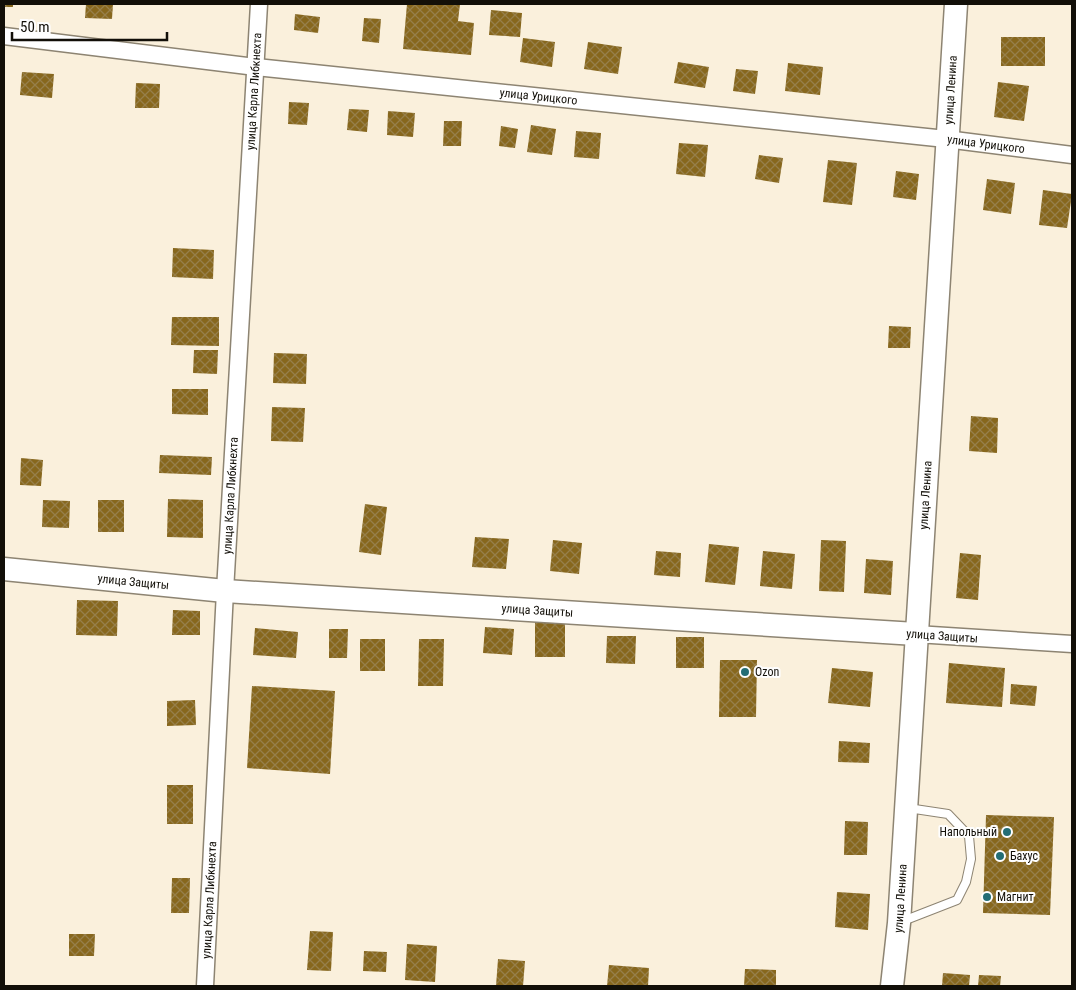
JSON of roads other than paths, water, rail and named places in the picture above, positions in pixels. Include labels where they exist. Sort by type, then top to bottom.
[{"type":"street","name":"улица Карла Либкнехта","points":[[205,986],[258,4]]},
{"type":"street","name":"улица Ленина","points":[[892,986],[899,923],[946,139],[956,4]]},
{"type":"street","name":"улица Урицкого","points":[[4,36],[256,67],[946,139],[1072,155]]},
{"type":"street","name":"улица Защиты","points":[[4,568],[225,591],[1072,644]]},
{"type":"lane","points":[[899,923],[957,900],[966,882],[971,859],[969,836],[948,814],[905,807]]},
{"type":"place","name":"Ozon","points":[[745,672]]},
{"type":"place","name":"Напольный","points":[[1007,832]]},
{"type":"place","name":"Бахус","points":[[1000,856]]},
{"type":"place","name":"Магнит","points":[[987,897]]}]
